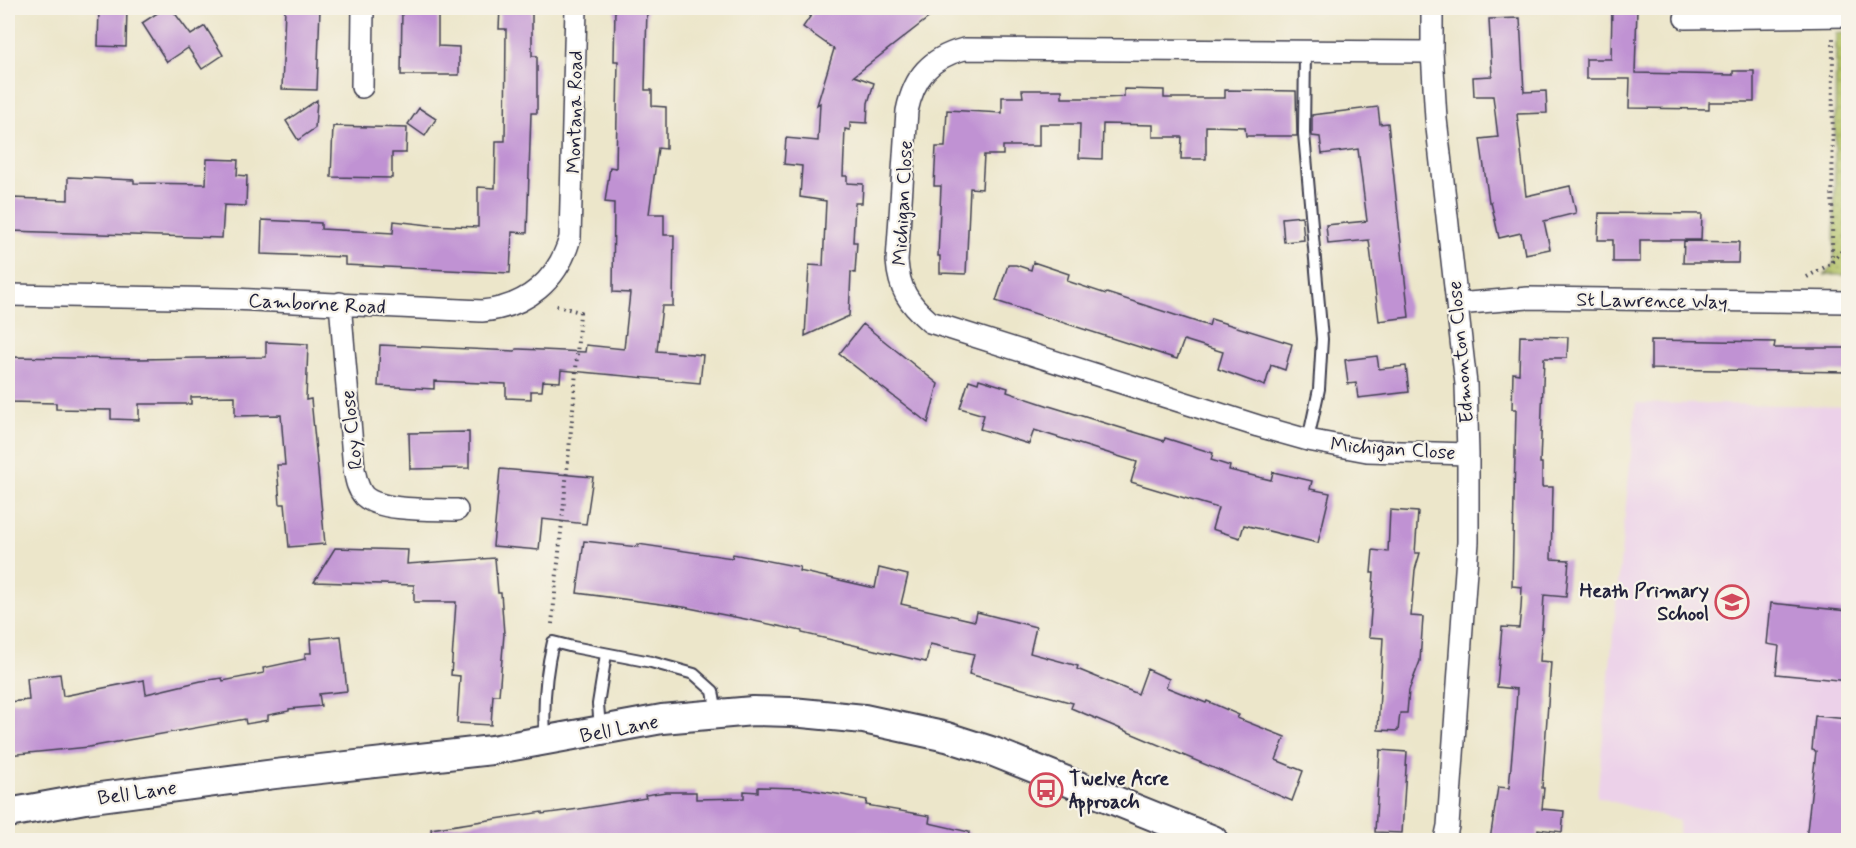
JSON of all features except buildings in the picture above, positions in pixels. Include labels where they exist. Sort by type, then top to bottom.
[{"type":"street","points":[[362,87],[363,8]]},
{"type":"street","name":"Montana Road","points":[[572,216],[576,8]]},
{"type":"street","name":"Edmonton Close","points":[[1432,8],[1436,119],[1466,384],[1468,454],[1468,542],[1445,840]]},
{"type":"street","points":[[1685,18],[1841,16]]},
{"type":"street","name":"Michigan Close","points":[[1432,52],[964,49],[946,56],[925,70],[910,94],[897,261],[899,279],[906,296],[917,311],[930,322],[1308,440],[1367,451],[1468,454]]},
{"type":"street","name":"Camborne Road","points":[[8,295],[340,303],[482,311],[505,307],[527,298],[548,281],[563,257],[570,238],[572,216]]},
{"type":"street","name":"St Lawrence Way","points":[[1457,304],[1528,298],[1848,302]]},
{"type":"street","name":"Roy Close","points":[[340,303],[354,469],[360,490],[370,500],[382,505],[457,510]]},
{"type":"street","name":"Bell Lane","points":[[8,813],[86,799],[251,777],[442,757],[662,719],[753,711],[829,714],[904,726],[947,737],[994,752],[1210,840]]},
{"type":"lane","points":[[1305,51],[1304,134],[1322,339],[1318,389],[1308,440]]},
{"type":"lane","points":[[545,741],[546,670],[553,642],[651,662],[694,674],[713,691],[717,714]]},
{"type":"lane","points":[[600,731],[598,704],[606,654]]},
{"type":"path","points":[[1832,263],[1841,16]]},
{"type":"path","points":[[1804,278],[1832,263],[1848,243]]},
{"type":"path","points":[[527,298],[580,312],[574,399],[552,622],[553,642]]},
{"type":"shaded area","name":"Heath Primary School","points":[[1636,403],[1848,406],[1848,840],[1678,840],[1679,821],[1597,797]]},
{"type":"green space","points":[[1836,33],[1848,34],[1848,275],[1825,275],[1834,263]]},
{"type":"place","name":"Heath Primary School","points":[[1732,602]]},
{"type":"place","name":"Twelve Acre Approach","points":[[1046,790]]}]
